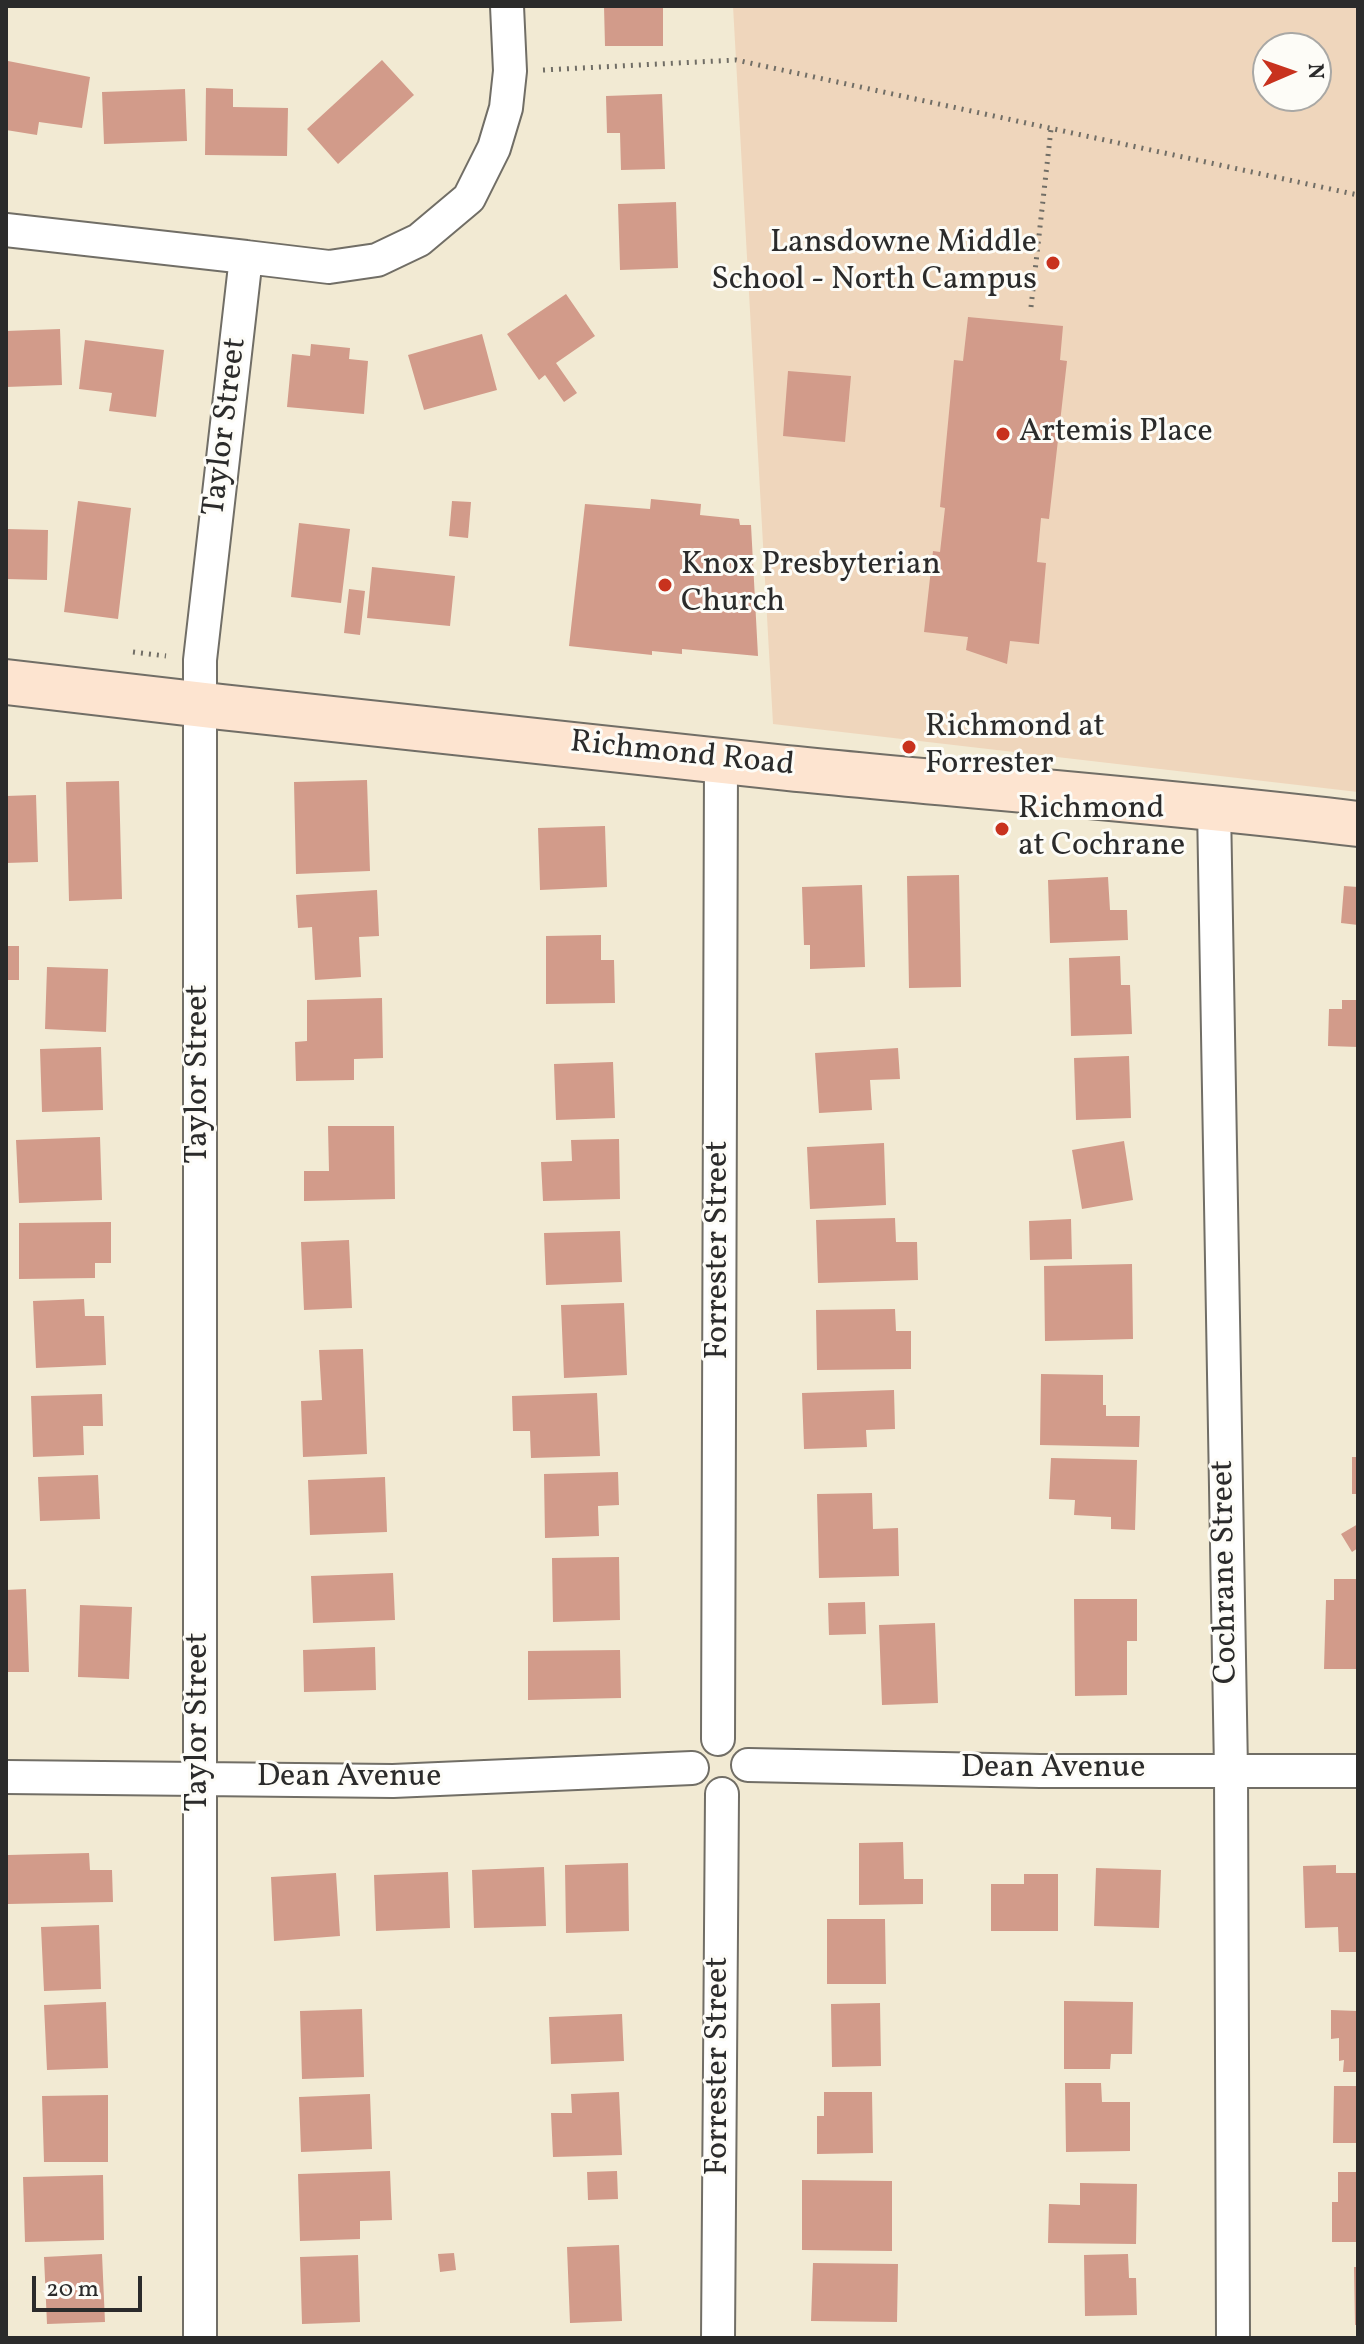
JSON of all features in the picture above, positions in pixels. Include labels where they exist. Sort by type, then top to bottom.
[{"type":"main road","name":"Richmond Road","points":[[6,682],[201,706],[1358,824]]},
{"type":"street","points":[[6,230],[329,267],[377,260],[419,240],[469,198],[494,148],[506,108],[510,71],[507,6]]},
{"type":"street","name":"Taylor Street","points":[[200,2338],[200,660],[246,257]]},
{"type":"street","name":"Forrester Street","points":[[718,1739],[721,760]]},
{"type":"street","name":"Cochrane Street","points":[[1214,807],[1231,1770],[1233,2338]]},
{"type":"street","points":[[718,1739],[733,1742],[744,1751],[748,1765],[745,1779],[736,1790],[722,1794],[708,1792],[697,1782],[692,1768],[695,1754],[704,1743],[718,1739]]},
{"type":"street","name":"Dean Avenue","points":[[748,1765],[1040,1771],[1358,1771]]},
{"type":"street","name":"Dean Avenue","points":[[6,1777],[393,1781],[692,1768]]},
{"type":"street","name":"Forrester Street","points":[[718,2338],[722,1794]]},
{"type":"path","points":[[510,71],[736,60],[1358,195]]},
{"type":"path","points":[[1031,307],[1051,129]]},
{"type":"shaded area","name":"Lansdowne Middle School - North Campus","points":[[733,6],[1358,6],[1358,792],[773,724]]},
{"type":"building","points":[[604,6],[663,6],[663,46],[605,46]]},
{"type":"building","points":[[382,60],[414,95],[338,164],[307,129]]},
{"type":"building","points":[[8,61],[90,77],[82,128],[39,122],[37,135],[6,130]]},
{"type":"building","points":[[206,88],[233,89],[233,107],[288,108],[287,156],[205,155]]},
{"type":"building","points":[[185,89],[187,141],[104,144],[102,92]]},
{"type":"building","points":[[662,94],[665,169],[621,170],[620,133],[607,133],[606,96]]},
{"type":"building","points":[[676,202],[678,268],[620,270],[618,204]]},
{"type":"building","points":[[566,294],[595,336],[556,363],[577,393],[564,402],[545,375],[539,380],[507,334]]},
{"type":"building","name":"Artemis Place","points":[[968,317],[1063,326],[1060,360],[1067,361],[1049,519],[1041,518],[1037,562],[1046,563],[1039,644],[1010,641],[1007,664],[966,650],[968,637],[924,632],[933,551],[940,552],[945,508],[940,507],[954,360],[963,361]]},
{"type":"building","points":[[60,329],[62,385],[6,387],[6,331]]},
{"type":"building","points":[[482,334],[497,390],[424,410],[408,355]]},
{"type":"building","points":[[85,340],[164,350],[156,417],[109,411],[112,393],[79,389]]},
{"type":"building","points":[[311,344],[350,348],[349,359],[368,361],[364,414],[287,407],[292,354],[310,356]]},
{"type":"building","points":[[788,371],[851,376],[845,442],[783,436]]},
{"type":"building","name":"Knox Presbyterian Church","points":[[651,499],[701,504],[700,515],[739,519],[740,525],[751,525],[758,656],[682,649],[682,654],[652,651],[652,655],[569,646],[585,504],[650,509]]},
{"type":"building","points":[[78,501],[131,508],[118,619],[64,612]]},
{"type":"building","points":[[452,501],[471,502],[468,538],[449,536]]},
{"type":"building","points":[[299,523],[350,529],[341,603],[291,597]]},
{"type":"building","points":[[6,529],[48,530],[47,580],[6,579]]},
{"type":"building","points":[[372,567],[455,576],[450,626],[367,618]]},
{"type":"building","points":[[349,589],[365,591],[360,635],[344,633]]},
{"type":"building","points":[[367,780],[370,871],[296,874],[294,782]]},
{"type":"building","points":[[119,781],[122,899],[69,901],[66,782]]},
{"type":"building","points":[[36,795],[38,862],[6,863],[6,796]]},
{"type":"building","points":[[605,826],[607,887],[540,890],[538,828]]},
{"type":"building","points":[[959,875],[961,987],[909,988],[907,876]]},
{"type":"building","points":[[1108,877],[1110,910],[1127,910],[1128,940],[1050,943],[1048,880]]},
{"type":"building","points":[[862,885],[865,967],[810,969],[810,945],[804,945],[802,887]]},
{"type":"building","points":[[1344,886],[1358,887],[1358,925],[1341,923]]},
{"type":"building","points":[[377,890],[379,936],[359,937],[361,977],[315,980],[312,927],[298,928],[296,895]]},
{"type":"building","points":[[601,935],[601,960],[614,960],[615,1003],[546,1004],[546,936]]},
{"type":"building","points":[[6,946],[19,946],[19,980],[6,980]]},
{"type":"building","points":[[1120,956],[1121,985],[1130,985],[1132,1034],[1071,1036],[1069,958]]},
{"type":"building","points":[[47,967],[108,969],[106,1032],[45,1029]]},
{"type":"building","points":[[382,998],[383,1058],[354,1059],[354,1080],[296,1081],[295,1042],[307,1041],[307,1000]]},
{"type":"building","points":[[1342,1000],[1358,1000],[1358,1047],[1328,1046],[1329,1009],[1342,1009]]},
{"type":"building","points":[[101,1047],[103,1110],[42,1112],[40,1049]]},
{"type":"building","points":[[898,1048],[900,1079],[870,1080],[872,1110],[819,1113],[815,1053]]},
{"type":"building","points":[[1129,1056],[1131,1118],[1076,1120],[1074,1058]]},
{"type":"building","points":[[613,1062],[615,1118],[556,1120],[554,1064]]},
{"type":"building","points":[[328,1126],[394,1126],[395,1199],[304,1201],[304,1171],[329,1171]]},
{"type":"building","points":[[100,1137],[102,1200],[19,1203],[16,1140]]},
{"type":"building","points":[[619,1139],[620,1199],[543,1201],[541,1162],[572,1161],[571,1140]]},
{"type":"building","points":[[1124,1141],[1133,1200],[1082,1209],[1072,1150]]},
{"type":"building","points":[[884,1143],[886,1205],[810,1209],[807,1147]]},
{"type":"building","points":[[895,1218],[896,1242],[917,1242],[918,1280],[818,1283],[816,1220]]},
{"type":"building","points":[[1071,1219],[1072,1259],[1030,1260],[1029,1221]]},
{"type":"building","points":[[111,1222],[111,1263],[95,1263],[95,1278],[19,1279],[19,1223]]},
{"type":"building","points":[[620,1231],[622,1282],[546,1285],[544,1233]]},
{"type":"building","points":[[349,1240],[352,1308],[304,1310],[301,1242]]},
{"type":"building","points":[[1132,1264],[1133,1339],[1045,1341],[1044,1266]]},
{"type":"building","points":[[84,1299],[85,1316],[104,1316],[106,1365],[36,1368],[33,1301]]},
{"type":"building","points":[[624,1303],[627,1375],[564,1378],[561,1305]]},
{"type":"building","points":[[895,1309],[896,1331],[911,1331],[911,1369],[817,1370],[816,1310]]},
{"type":"building","points":[[363,1349],[367,1454],[303,1457],[301,1401],[322,1400],[319,1350]]},
{"type":"building","points":[[1041,1374],[1103,1375],[1106,1416],[1140,1416],[1139,1447],[1040,1445]]},
{"type":"building","points":[[894,1390],[895,1429],[866,1430],[867,1447],[804,1449],[802,1393]]},
{"type":"building","points":[[597,1393],[600,1456],[531,1458],[530,1431],[513,1431],[512,1396]]},
{"type":"building","points":[[102,1394],[103,1426],[83,1426],[84,1455],[33,1457],[31,1396]]},
{"type":"building","points":[[1352,1457],[1358,1457],[1358,1494],[1352,1494]]},
{"type":"building","points":[[1051,1458],[1137,1460],[1135,1530],[1111,1529],[1111,1517],[1074,1515],[1075,1500],[1049,1499]]},
{"type":"building","points":[[618,1472],[619,1505],[598,1506],[599,1536],[545,1538],[544,1474]]},
{"type":"building","points":[[98,1475],[100,1519],[40,1521],[38,1477]]},
{"type":"building","points":[[385,1477],[387,1532],[310,1535],[308,1480]]},
{"type":"building","points":[[872,1493],[873,1529],[898,1528],[899,1576],[819,1578],[817,1494]]},
{"type":"building","points":[[1358,1524],[1358,1548],[1352,1552],[1341,1534]]},
{"type":"building","points":[[619,1557],[620,1620],[553,1622],[552,1558]]},
{"type":"building","points":[[393,1573],[395,1620],[313,1623],[311,1576]]},
{"type":"building","points":[[1334,1579],[1357,1579],[1358,1669],[1324,1669],[1326,1600],[1334,1600]]},
{"type":"building","points":[[26,1589],[29,1672],[6,1672],[6,1590]]},
{"type":"building","points":[[1074,1599],[1137,1599],[1137,1641],[1127,1641],[1127,1695],[1075,1696]]},
{"type":"building","points":[[865,1602],[866,1634],[829,1635],[828,1603]]},
{"type":"building","points":[[80,1605],[132,1607],[129,1679],[78,1677]]},
{"type":"building","points":[[935,1623],[938,1703],[882,1705],[879,1625]]},
{"type":"building","points":[[375,1647],[376,1690],[304,1692],[303,1650]]},
{"type":"building","points":[[620,1650],[621,1698],[528,1700],[528,1651]]},
{"type":"building","points":[[903,1842],[904,1879],[923,1879],[923,1904],[859,1905],[859,1843]]},
{"type":"building","points":[[89,1853],[90,1870],[112,1870],[113,1902],[8,1904],[8,1855]]},
{"type":"building","points":[[628,1863],[629,1931],[566,1933],[565,1865]]},
{"type":"building","points":[[1336,1865],[1336,1873],[1358,1873],[1358,1952],[1339,1952],[1338,1927],[1305,1928],[1303,1866]]},
{"type":"building","points":[[544,1867],[546,1926],[474,1928],[472,1870]]},
{"type":"building","points":[[1096,1868],[1161,1870],[1159,1928],[1094,1926]]},
{"type":"building","points":[[448,1872],[450,1928],[376,1931],[374,1875]]},
{"type":"building","points":[[336,1873],[340,1936],[274,1941],[271,1877]]},
{"type":"building","points":[[1024,1874],[1058,1874],[1058,1931],[991,1931],[991,1884],[1024,1884]]},
{"type":"building","points":[[827,1919],[885,1919],[886,1984],[827,1984]]},
{"type":"building","points":[[99,1925],[101,1989],[44,1991],[41,1927]]},
{"type":"building","points":[[1064,2001],[1133,2002],[1132,2054],[1111,2054],[1110,2069],[1064,2069]]},
{"type":"building","points":[[106,2002],[108,2068],[47,2070],[44,2005]]},
{"type":"building","points":[[880,2003],[881,2066],[832,2067],[831,2004]]},
{"type":"building","points":[[362,2009],[364,2077],[302,2079],[300,2011]]},
{"type":"building","points":[[1331,2010],[1358,2011],[1358,2072],[1343,2072],[1344,2060],[1339,2061],[1339,2038],[1331,2039]]},
{"type":"building","points":[[622,2014],[624,2061],[551,2064],[549,2017]]},
{"type":"building","points":[[1065,2083],[1101,2083],[1102,2102],[1130,2102],[1130,2151],[1066,2152]]},
{"type":"building","points":[[1334,2086],[1358,2086],[1358,2143],[1333,2143]]},
{"type":"building","points":[[619,2092],[622,2155],[553,2157],[551,2113],[572,2113],[571,2094]]},
{"type":"building","points":[[824,2092],[872,2092],[873,2153],[817,2154],[817,2116],[824,2116]]},
{"type":"building","points":[[370,2094],[372,2149],[301,2152],[299,2097]]},
{"type":"building","points":[[108,2095],[108,2162],[44,2162],[42,2096]]},
{"type":"building","points":[[390,2171],[392,2220],[360,2221],[360,2239],[300,2241],[298,2174]]},
{"type":"building","points":[[617,2171],[618,2199],[588,2200],[587,2172]]},
{"type":"building","points":[[1338,2172],[1358,2172],[1358,2242],[1332,2242],[1332,2202],[1338,2202]]},
{"type":"building","points":[[103,2175],[104,2240],[25,2242],[23,2177]]},
{"type":"building","points":[[802,2180],[892,2181],[892,2251],[802,2250]]},
{"type":"building","points":[[1080,2183],[1137,2184],[1136,2244],[1048,2243],[1049,2204],[1080,2205]]},
{"type":"building","points":[[619,2245],[622,2321],[570,2323],[567,2247]]},
{"type":"building","points":[[454,2253],[456,2270],[440,2272],[438,2254]]},
{"type":"building","points":[[102,2254],[105,2322],[47,2324],[44,2257]]},
{"type":"building","points":[[1128,2254],[1129,2278],[1136,2278],[1137,2315],[1085,2316],[1084,2255]]},
{"type":"building","points":[[358,2255],[360,2322],[302,2324],[300,2257]]},
{"type":"building","points":[[813,2263],[898,2264],[897,2322],[811,2321]]},
{"type":"building","points":[[1354,2267],[1358,2267],[1358,2325],[1355,2325]]},
{"type":"place","name":"Lansdowne Middle School - North Campus","points":[[1053,263]]},
{"type":"place","name":"Artemis Place","points":[[1003,434]]},
{"type":"place","name":"Knox Presbyterian Church","points":[[665,585]]},
{"type":"place","name":"Richmond at Forrester","points":[[909,747]]},
{"type":"place","name":"Richmond at Cochrane","points":[[1002,829]]}]
